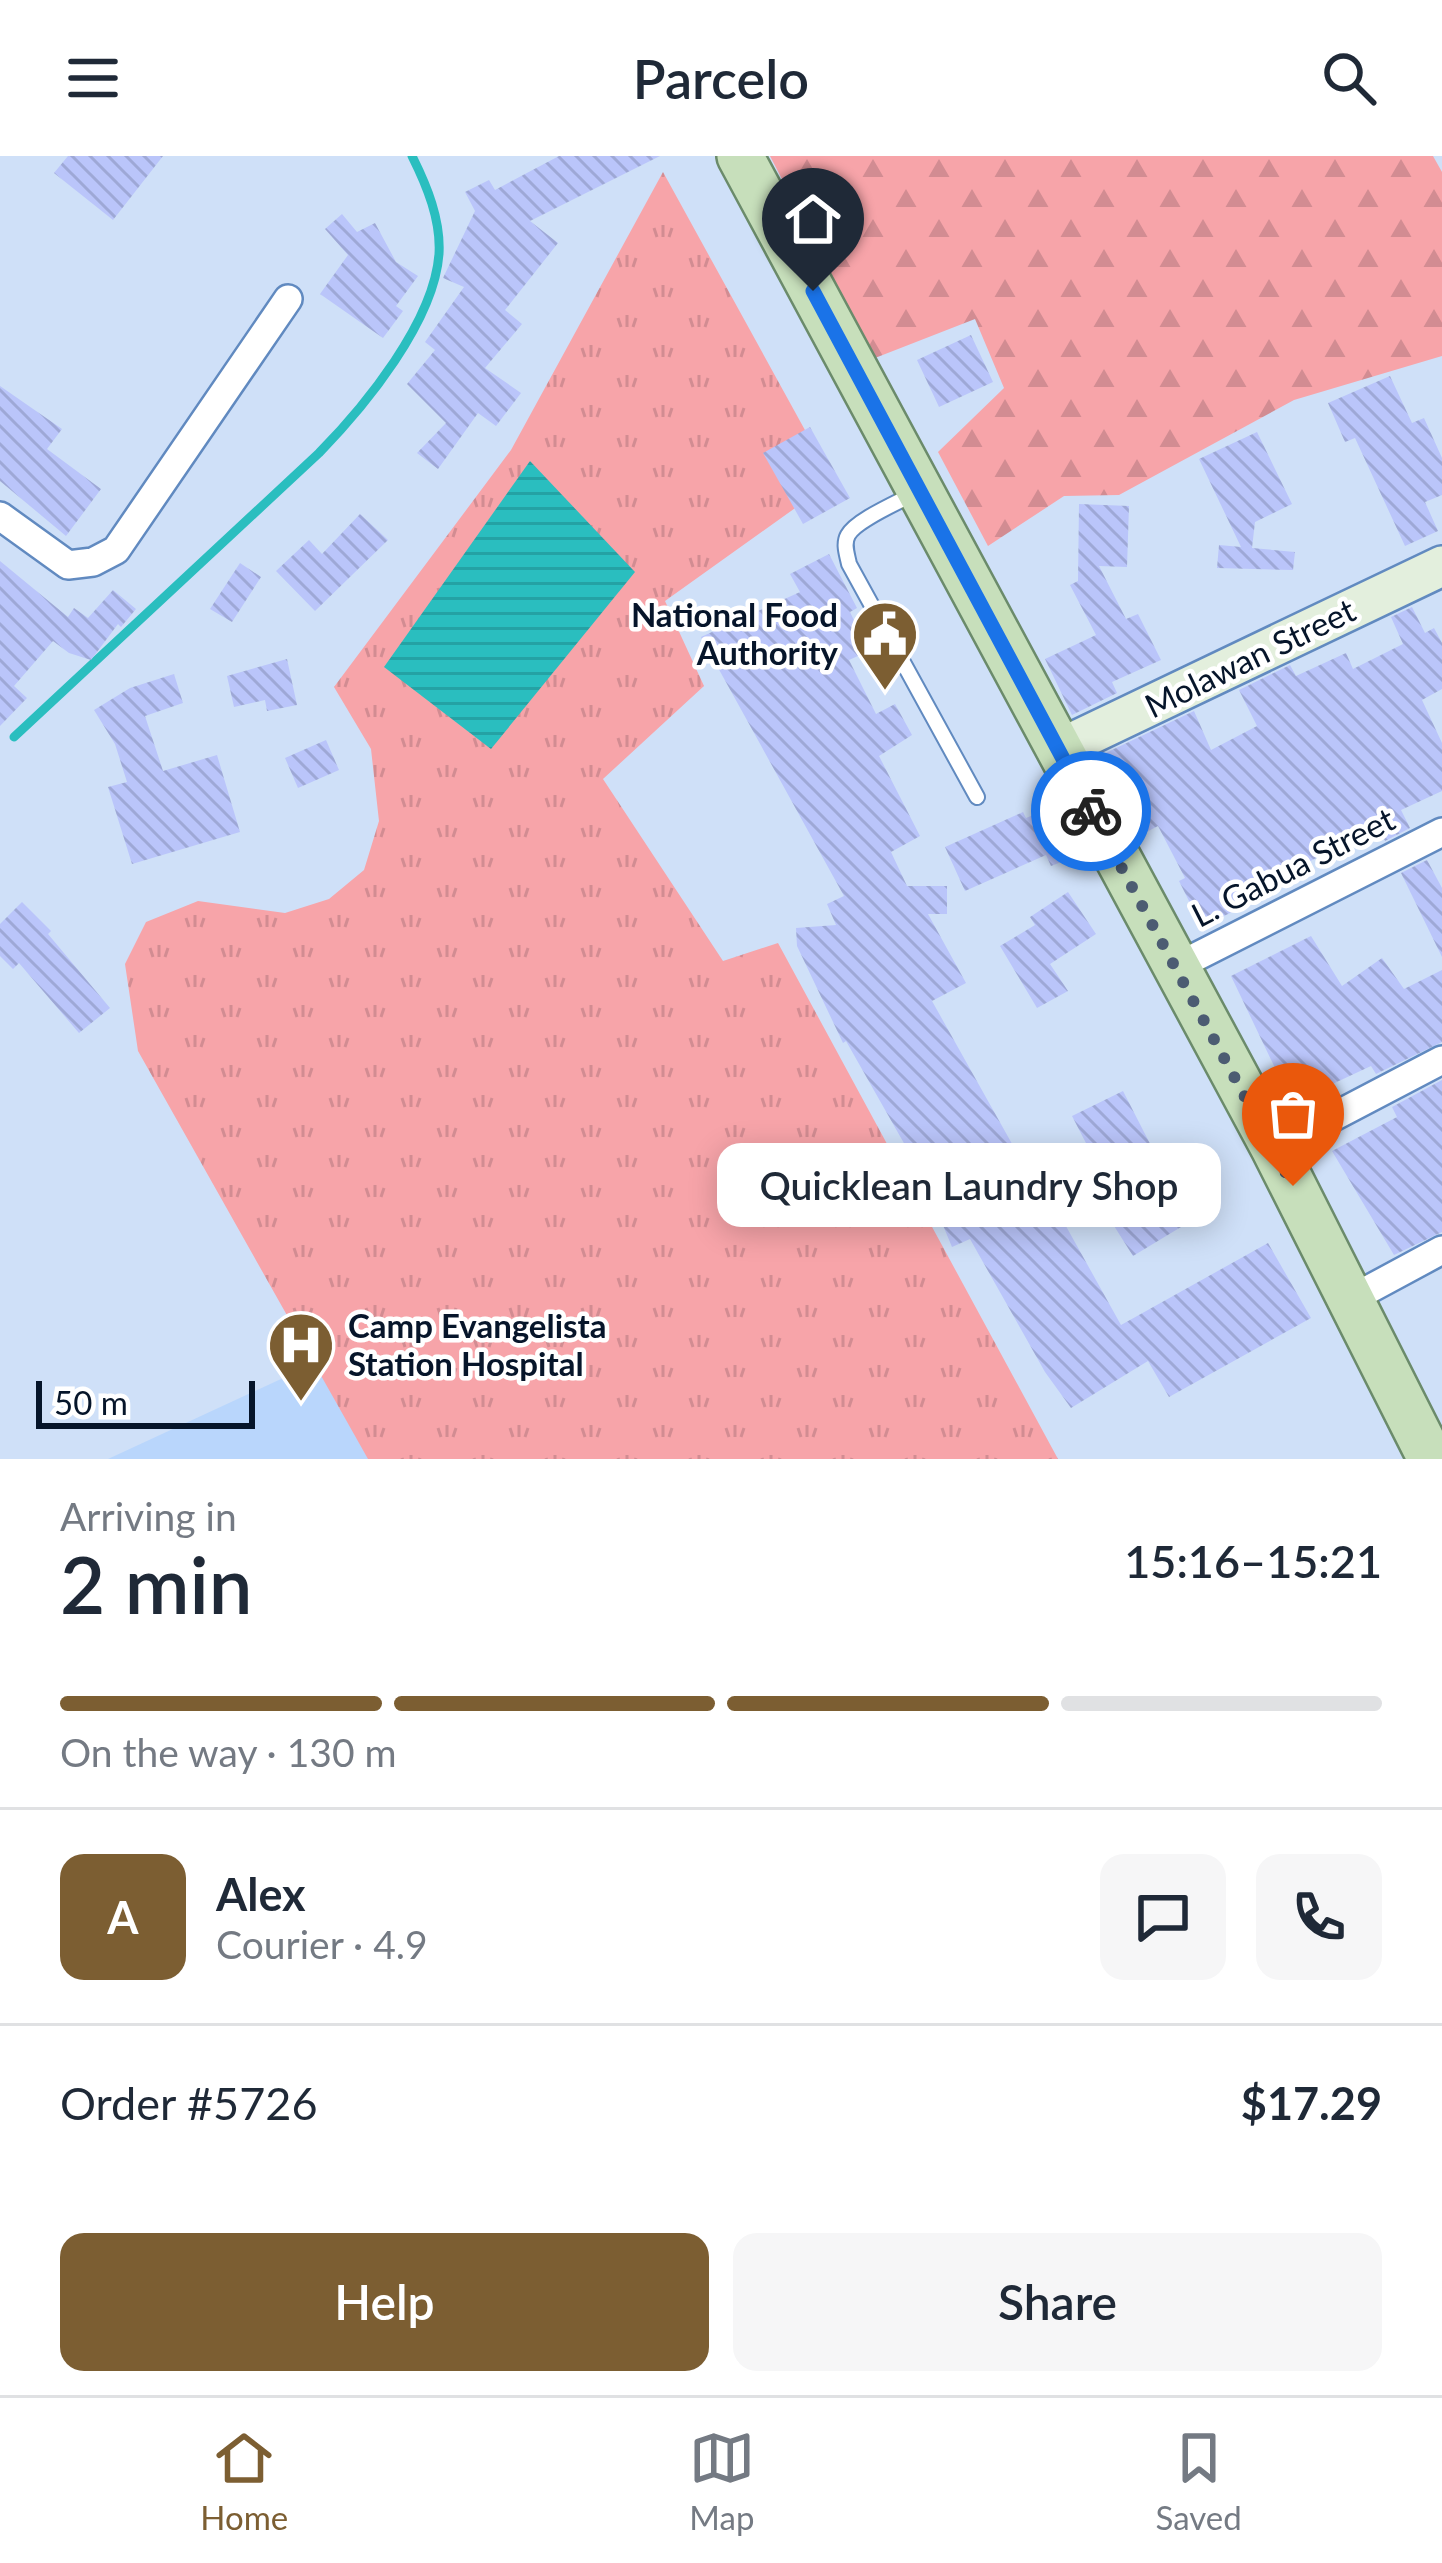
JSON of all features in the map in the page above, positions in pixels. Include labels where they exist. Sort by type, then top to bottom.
[{"type":"main road","points":[[740,156],[1274,1148],[1431,1459]]},
{"type":"street","points":[[0,516],[68,565],[93,562],[116,550],[288,299]]},
{"type":"street","name":"Molawan Street","points":[[1057,751],[1442,566]]},
{"type":"street","name":"L. Gabua Street","points":[[1176,967],[1442,832]]},
{"type":"street","points":[[1274,1148],[1442,1060]]},
{"type":"street","points":[[1351,1299],[1442,1250]]},
{"type":"lane","points":[[920,490],[858,525],[848,534],[845,546],[849,564],[977,796]]},
{"type":"shaded area","points":[[530,461],[635,572],[491,749],[384,667]]},
{"type":"shaded area","name":"Camp Evangelista Station Hospital","points":[[348,1348],[400,1459],[108,1459]]},
{"type":"green space","points":[[770,156],[1433,156],[1442,172],[1442,356],[1294,400],[1119,495],[1064,496],[988,546],[938,452],[1004,388],[975,319],[875,358]]},
{"type":"green space","points":[[663,172],[833,481],[665,601],[704,686],[603,779],[723,961],[778,943],[1058,1459],[368,1459],[138,1051],[125,964],[146,922],[198,901],[285,913],[329,899],[364,870],[379,821],[371,749],[334,687],[511,450]]},
{"type":"building","points":[[68,156],[163,156],[113,220],[54,173]]},
{"type":"building","points":[[559,156],[660,156],[530,221],[558,243],[505,310],[522,324],[485,368],[521,393],[496,426],[478,413],[438,469],[417,453],[446,423],[407,384],[435,350],[425,342],[464,287],[443,278],[475,211],[465,192],[489,180],[495,190]]},
{"type":"building","points":[[342,214],[357,232],[375,223],[396,262],[418,276],[396,306],[403,311],[383,338],[320,294],[348,255],[325,229]]},
{"type":"building","points":[[971,335],[993,382],[939,407],[917,360]]},
{"type":"building","points":[[1390,376],[1412,423],[1424,418],[1442,458],[1442,495],[1425,502],[1438,531],[1405,546],[1355,438],[1345,442],[1328,403]]},
{"type":"building","points":[[0,386],[62,429],[47,449],[101,489],[66,536],[0,481]]},
{"type":"building","points":[[810,427],[850,498],[803,524],[763,453]]},
{"type":"building","points":[[1257,432],[1292,504],[1255,522],[1252,548],[1295,552],[1293,570],[1217,568],[1219,545],[1241,547],[1199,459]]},
{"type":"building","points":[[1079,504],[1129,506],[1127,567],[1099,566],[1126,619],[1138,614],[1161,660],[1112,682],[1117,693],[1072,715],[1045,659],[1096,635],[1070,585],[1078,581]]},
{"type":"building","points":[[360,514],[388,540],[315,611],[276,571],[309,540],[322,554]]},
{"type":"building","points":[[829,554],[857,608],[850,612],[869,651],[849,660],[876,714],[895,704],[912,735],[879,756],[920,836],[891,852],[907,886],[947,886],[947,914],[928,914],[966,983],[932,1001],[1121,1325],[1268,1243],[1311,1318],[1169,1397],[1148,1361],[1071,1408],[1045,1372],[970,1239],[952,1247],[922,1175],[846,1041],[843,1043],[797,946],[796,928],[836,925],[827,904],[844,896],[701,637],[800,592],[790,574]]},
{"type":"building","points":[[0,561],[68,617],[74,608],[88,618],[113,590],[136,609],[91,660],[53,641],[14,686],[27,698],[0,726]]},
{"type":"building","points":[[240,563],[261,577],[232,622],[210,609]]},
{"type":"building","points":[[1412,607],[1425,633],[1434,628],[1442,643],[1442,689],[1422,700],[1442,743],[1442,791],[1401,810],[1410,828],[1385,841],[1379,827],[1282,875],[1285,879],[1202,927],[1179,881],[1185,878],[1158,826],[1137,837],[1095,758],[1194,711],[1211,750],[1257,726],[1239,690],[1290,665],[1296,676],[1346,653],[1353,669],[1403,644],[1391,617]]},
{"type":"building","points":[[287,659],[297,705],[267,711],[265,700],[234,707],[227,676]]},
{"type":"building","points":[[174,674],[183,703],[145,716],[163,771],[217,755],[240,832],[132,864],[108,787],[127,782],[115,744],[94,710],[130,688]]},
{"type":"building","points":[[326,740],[339,770],[298,788],[285,758]]},
{"type":"building","points":[[1053,807],[1074,857],[1051,866],[1046,855],[965,891],[945,847],[1023,812],[1026,818]]},
{"type":"building","points":[[1427,860],[1442,888],[1442,957],[1401,873]]},
{"type":"building","points":[[1068,892],[1096,934],[1050,964],[1068,991],[1037,1008],[1000,946],[1035,925],[1030,917]]},
{"type":"building","points":[[22,902],[51,931],[48,934],[110,1008],[79,1033],[19,963],[13,969],[0,956],[0,924]]},
{"type":"building","points":[[1311,936],[1342,986],[1382,958],[1404,989],[1442,970],[1442,1042],[1376,1074],[1371,1066],[1296,1101],[1231,976]]},
{"type":"building","points":[[1442,1080],[1442,1232],[1394,1255],[1332,1151],[1397,1117],[1392,1107]]},
{"type":"building","points":[[1123,1091],[1166,1175],[1154,1181],[1181,1227],[1133,1256],[1087,1183],[1103,1176],[1072,1116]]},
{"type":"waterway","points":[[14,737],[319,453],[394,361],[425,307],[439,254],[432,204],[412,156]]},
{"type":"way so far","points":[[1091,811],[1293,1186]]},
{"type":"place","name":"National Food Authority","points":[[885,693]]},
{"type":"place","name":"Quicklean Laundry Shop","points":[[1293,1186]]},
{"type":"place","name":"Camp Evangelista Station Hospital","points":[[301,1404]]},
{"type":"route","points":[[813,291],[1091,811]]}]
